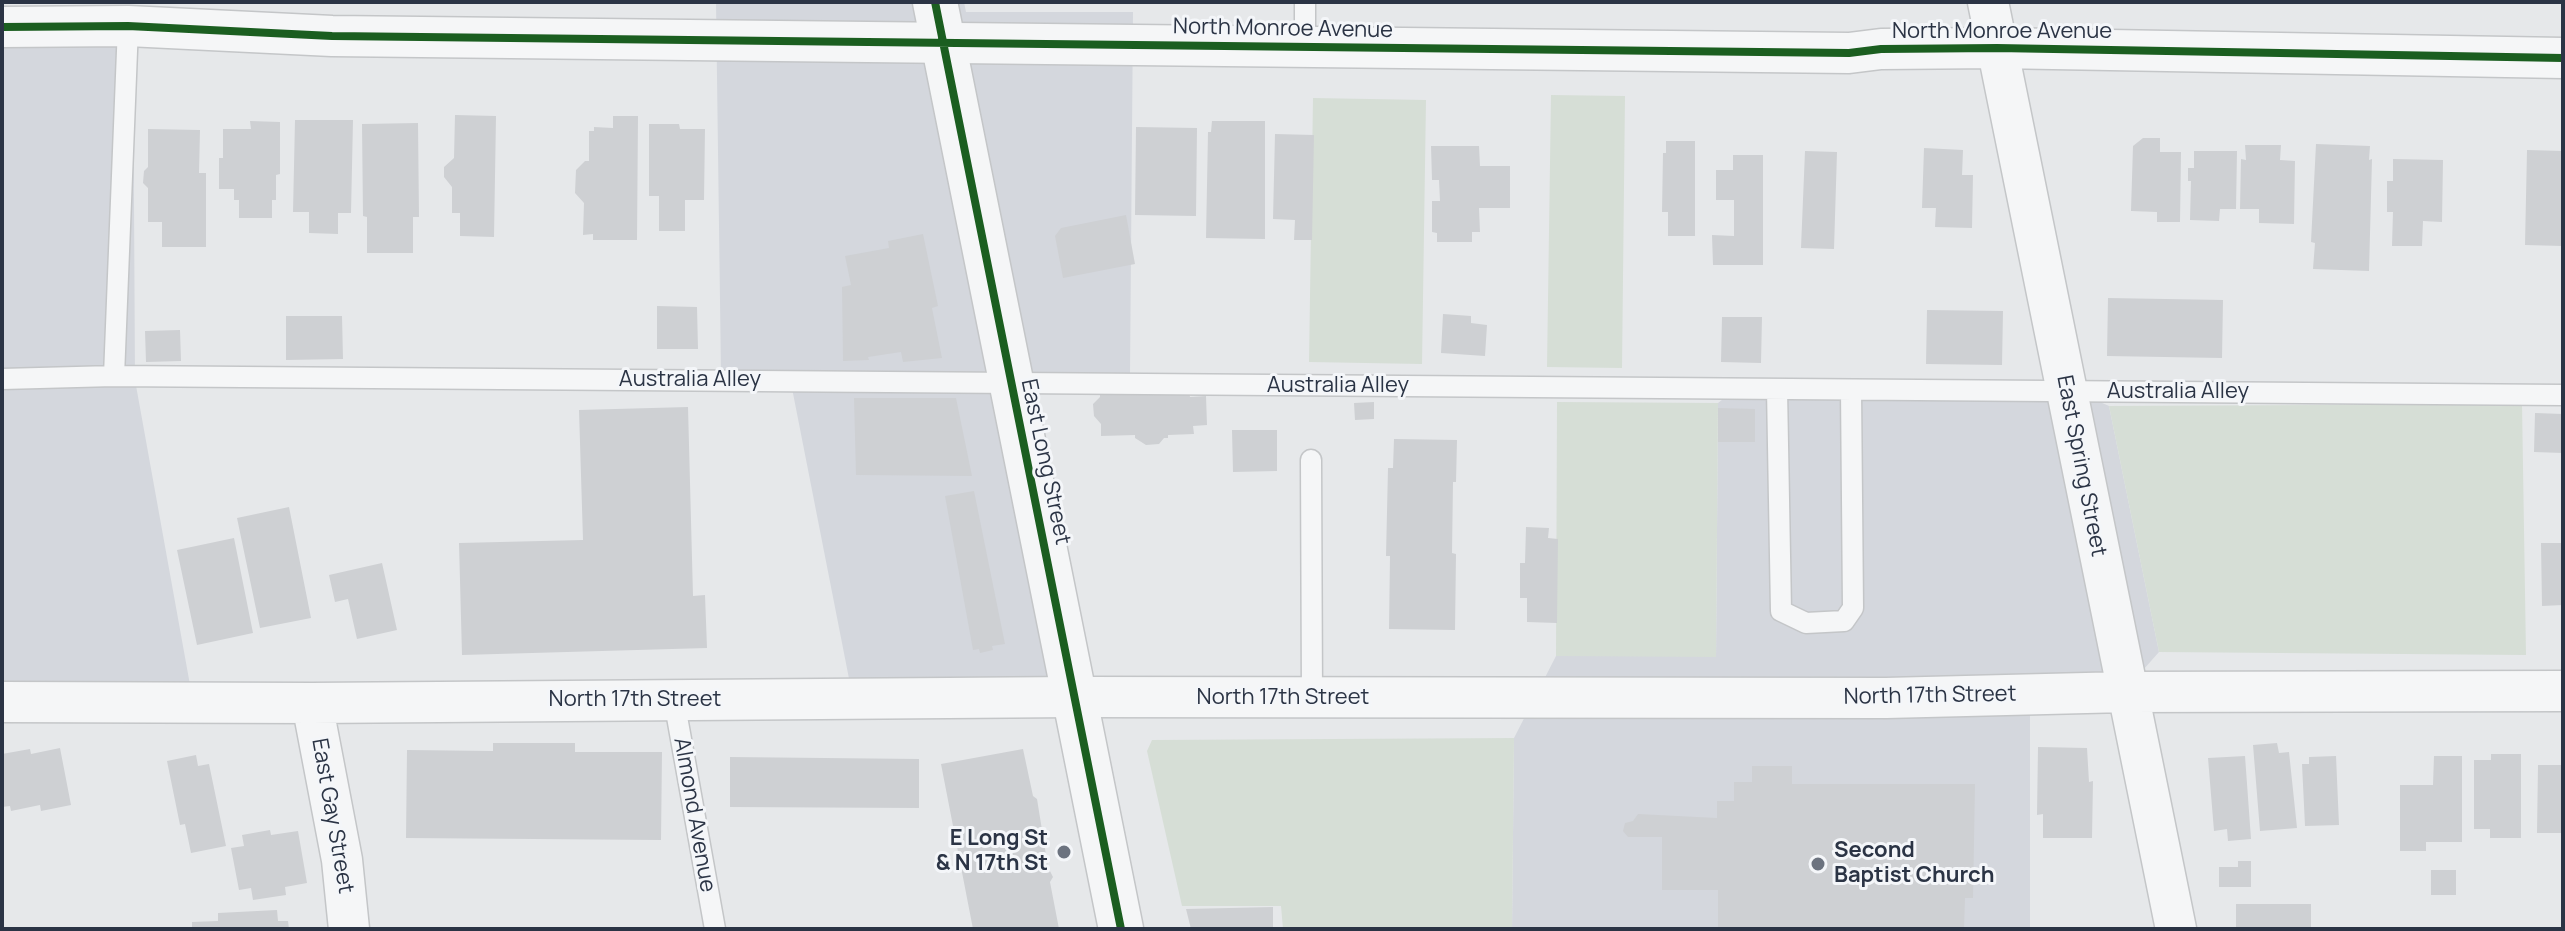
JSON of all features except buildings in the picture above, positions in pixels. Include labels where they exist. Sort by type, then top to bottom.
[{"type":"street","name":"East Spring Street","points":[[1988,2],[2176,929]]},
{"type":"street","name":"North Monroe Avenue","points":[[2,27],[128,26],[332,36],[939,21],[1305,47],[1834,53],[1881,49],[1997,48],[2563,58]]},
{"type":"street","name":"East Long Street","points":[[939,21],[1121,929]]},
{"type":"street","name":"North 17th Street","points":[[2,702],[312,703],[1075,697],[1886,698],[2126,692],[2563,691]]},
{"type":"street","name":"East Gay Street","points":[[312,703],[342,860],[349,929]]},
{"type":"lane","points":[[1305,2],[1305,47]]},
{"type":"lane","points":[[114,376],[128,26]]},
{"type":"lane","name":"Australia Alley","points":[[2,379],[114,376],[2563,395]]},
{"type":"lane","points":[[1777,389],[1781,611],[1806,623],[1844,621],[1853,608],[1851,390]]},
{"type":"lane","points":[[1311,460],[1312,699]]},
{"type":"lane","name":"Almond Avenue","points":[[674,700],[715,929]]},
{"type":"shaded area","points":[[716,2],[964,2],[966,12],[1133,12],[1130,374],[1013,378],[1086,696],[853,699],[790,378],[721,375]]},
{"type":"shaded area","points":[[2,22],[133,25],[135,380],[192,696],[147,723],[2,723]]},
{"type":"shaded area","points":[[1551,95],[1625,96],[1622,368],[1547,367]]},
{"type":"shaded area","points":[[1313,98],[1426,100],[1422,364],[1309,362]]},
{"type":"shaded area","points":[[1741,385],[2068,388],[2109,406],[2159,652],[2120,696],[2030,697],[2030,929],[1512,929],[1514,738],[1556,656],[1716,656],[1718,403]]},
{"type":"shaded area","points":[[1557,402],[1718,403],[1716,657],[1556,656]]},
{"type":"shaded area","points":[[2522,404],[2526,655],[2159,652],[2109,406]]},
{"type":"shaded area","points":[[1514,738],[1512,929],[1283,929],[1281,906],[1182,906],[1147,751],[1152,740]]},
{"type":"cycle path","points":[[935,2],[1121,929]]},
{"type":"cycle path","points":[[2,27],[128,26],[332,36],[1849,53],[1881,49],[1997,48],[2563,58]]},
{"type":"place","name":"E Long St & N 17th St","points":[[1064,852]]},
{"type":"place","name":"Second Baptist Church","points":[[1818,864]]}]
